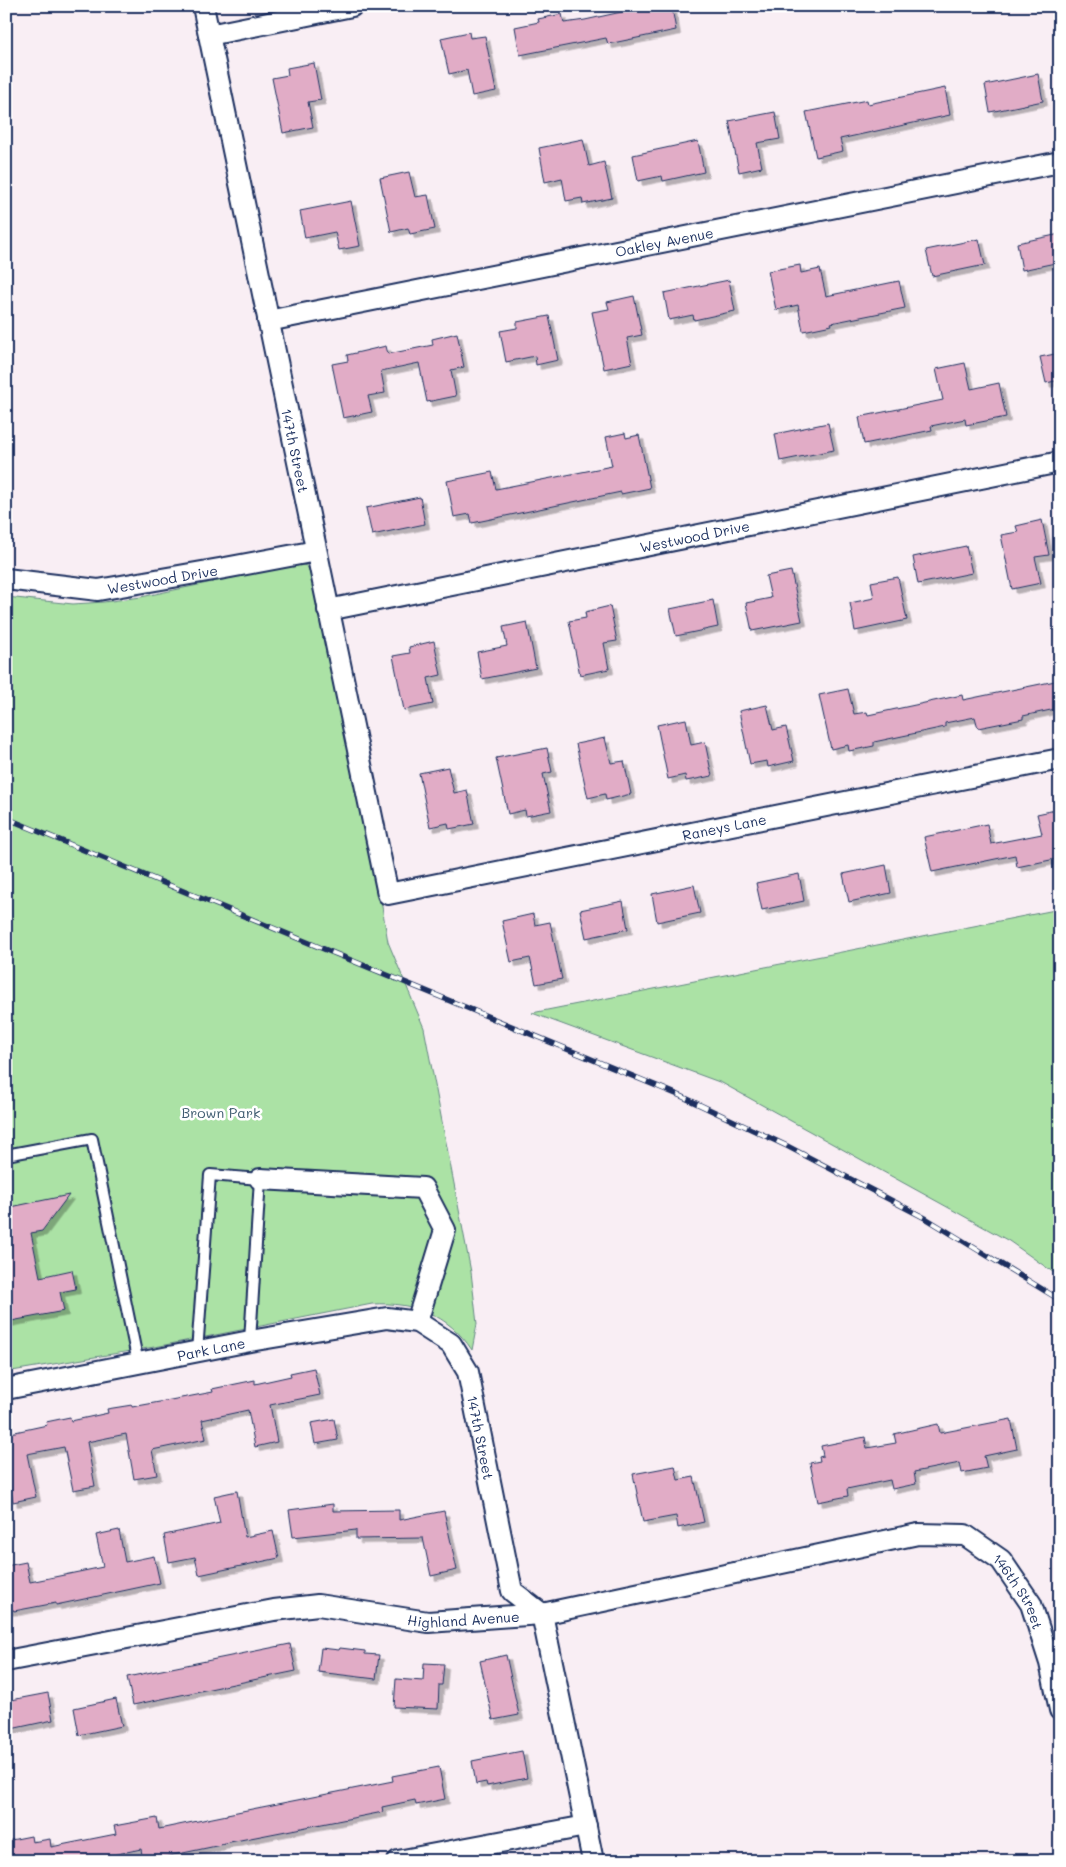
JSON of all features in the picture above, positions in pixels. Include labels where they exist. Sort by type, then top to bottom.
[{"type":"street","name":"147th Street","points":[[203,6],[388,894]]},
{"type":"street","points":[[209,35],[352,6]]},
{"type":"street","name":"Oakley Avenue","points":[[268,320],[1060,162]]},
{"type":"street","name":"Westwood Drive","points":[[328,610],[1060,462]]},
{"type":"street","name":"Westwood Drive","points":[[6,579],[98,590],[316,551]]},
{"type":"street","name":"Raneys Lane","points":[[388,894],[1060,759]]},
{"type":"street","points":[[260,1179],[423,1188],[445,1230],[417,1322]]},
{"type":"street","name":"Park Lane","points":[[6,1389],[250,1341],[387,1318],[417,1322]]},
{"type":"street","name":"147th Street","points":[[417,1322],[452,1344],[468,1372],[512,1591],[542,1614]]},
{"type":"street","name":"Highland Avenue","points":[[6,1661],[274,1610],[318,1605],[428,1622],[542,1614],[918,1534]]},
{"type":"street","name":"146th Street","points":[[918,1534],[965,1535],[1001,1560],[1030,1604],[1050,1663],[1060,1710]]},
{"type":"street","points":[[542,1614],[593,1861]]},
{"type":"street","points":[[398,1861],[586,1826]]},
{"type":"lane","points":[[6,1155],[92,1139],[138,1363]]},
{"type":"lane","points":[[197,1352],[210,1176],[260,1179],[250,1341]]},
{"type":"green space","name":"Brown Park","points":[[298,564],[307,566],[313,578],[380,895],[388,942],[424,1028],[471,1272],[477,1324],[472,1350],[452,1327],[429,1313],[402,1305],[372,1304],[160,1346],[6,1372],[6,597],[73,604],[104,602],[141,597]]},
{"type":"green space","points":[[1060,909],[1060,1277],[1009,1241],[722,1083],[532,1013]]},
{"type":"building","points":[[650,6],[651,12],[672,8],[676,30],[608,44],[606,38],[520,55],[515,27],[539,22],[538,19],[562,14],[564,23],[585,20],[626,11],[626,8]]},
{"type":"building","points":[[469,32],[470,38],[485,36],[496,91],[472,96],[467,70],[449,74],[441,38]]},
{"type":"building","points":[[314,63],[321,100],[308,102],[313,127],[283,133],[272,78],[288,75],[287,68]]},
{"type":"building","points":[[1038,74],[1043,101],[990,112],[985,85]]},
{"type":"building","points":[[945,88],[950,115],[840,139],[843,151],[816,157],[806,112],[867,100],[868,104]]},
{"type":"building","points":[[775,112],[780,139],[757,143],[762,167],[739,172],[729,121]]},
{"type":"building","points":[[583,139],[589,166],[604,162],[612,198],[583,204],[582,198],[566,201],[562,178],[545,182],[539,148]]},
{"type":"building","points":[[698,141],[704,172],[663,181],[662,176],[638,181],[633,155]]},
{"type":"building","points":[[409,172],[415,197],[428,195],[435,229],[410,234],[408,228],[391,232],[380,178]]},
{"type":"building","points":[[351,201],[360,246],[339,250],[335,232],[305,238],[300,211]]},
{"type":"building","points":[[1060,234],[1060,262],[1022,270],[1017,243]]},
{"type":"building","points":[[979,239],[985,265],[932,276],[926,250]]},
{"type":"building","points":[[800,265],[801,273],[820,269],[826,296],[899,281],[905,308],[831,323],[832,325],[803,331],[798,305],[776,310],[768,271]]},
{"type":"building","points":[[729,280],[735,311],[694,320],[693,315],[669,320],[664,293]]},
{"type":"building","points":[[634,296],[642,335],[627,338],[632,363],[604,369],[592,312],[609,309],[607,302]]},
{"type":"building","points":[[549,316],[558,360],[536,365],[535,356],[506,362],[500,331],[517,328],[517,322]]},
{"type":"building","points":[[457,333],[464,367],[451,370],[456,396],[427,402],[419,363],[381,371],[385,393],[368,396],[372,412],[343,418],[332,364],[348,361],[347,355],[386,346],[388,354],[433,345],[432,339]]},
{"type":"building","points":[[1060,353],[1060,380],[1046,383],[1040,357]]},
{"type":"building","points":[[965,363],[971,389],[999,383],[1006,417],[966,425],[965,419],[931,426],[932,430],[864,444],[859,417],[943,400],[936,369]]},
{"type":"building","points":[[828,423],[834,450],[780,461],[775,434]]},
{"type":"building","points":[[625,433],[626,438],[639,435],[650,488],[621,494],[621,492],[472,523],[470,514],[454,517],[447,481],[492,472],[496,489],[612,466],[606,437]]},
{"type":"building","points":[[420,497],[425,524],[372,535],[366,508]]},
{"type":"building","points":[[1042,520],[1049,555],[1035,557],[1041,583],[1012,589],[1001,535],[1018,532],[1016,526]]},
{"type":"building","points":[[966,546],[972,573],[918,584],[913,557]]},
{"type":"building","points":[[791,571],[802,621],[752,631],[746,603],[771,598],[766,576]]},
{"type":"building","points":[[898,577],[907,620],[855,631],[850,603],[874,598],[871,582]]},
{"type":"building","points":[[713,600],[718,627],[676,636],[670,609]]},
{"type":"building","points":[[610,606],[617,641],[604,643],[609,669],[580,675],[569,621],[586,618],[585,612]]},
{"type":"building","points":[[527,622],[536,668],[482,679],[477,652],[507,646],[503,627]]},
{"type":"building","points":[[434,641],[441,675],[428,678],[433,704],[404,710],[393,656],[410,653],[409,647]]},
{"type":"building","points":[[1060,680],[1060,708],[1023,716],[1023,719],[978,728],[975,717],[945,723],[945,727],[874,742],[874,746],[849,751],[848,745],[831,749],[819,695],[848,689],[854,714],[867,712],[868,715],[962,695],[963,700]]},
{"type":"building","points":[[767,705],[773,730],[786,727],[794,761],[768,767],[767,761],[750,764],[739,711]]},
{"type":"building","points":[[686,719],[691,745],[705,742],[712,776],[686,781],[685,775],[668,779],[657,725]]},
{"type":"building","points":[[605,738],[611,763],[624,761],[631,794],[606,800],[605,794],[588,798],[576,744]]},
{"type":"building","points":[[547,748],[552,772],[543,774],[551,811],[526,816],[525,810],[508,814],[496,758]]},
{"type":"building","points":[[448,767],[454,793],[467,790],[474,824],[449,829],[448,823],[430,827],[419,773]]},
{"type":"building","points":[[1060,809],[1060,858],[1017,867],[1015,855],[932,872],[924,837],[987,824],[991,844],[1042,834],[1037,814]]},
{"type":"building","points":[[886,865],[891,893],[849,902],[843,874]]},
{"type":"building","points":[[799,874],[804,901],[762,910],[756,883]]},
{"type":"building","points":[[694,885],[700,913],[657,922],[652,894]]},
{"type":"building","points":[[623,901],[628,929],[586,938],[580,910]]},
{"type":"building","points":[[533,914],[535,925],[550,922],[562,979],[536,984],[530,958],[511,962],[502,921]]},
{"type":"building","points":[[69,1195],[42,1231],[31,1233],[40,1277],[72,1270],[76,1289],[60,1292],[64,1311],[6,1322],[6,1208]]},
{"type":"building","points":[[314,1368],[320,1395],[270,1405],[277,1442],[255,1447],[248,1410],[202,1420],[206,1439],[152,1450],[157,1475],[134,1479],[126,1434],[87,1442],[95,1486],[73,1490],[64,1447],[27,1454],[36,1497],[13,1502],[6,1465],[6,1434],[47,1425],[46,1422],[70,1417],[71,1421],[108,1413],[107,1409],[132,1405],[132,1407],[213,1392],[212,1389],[255,1380],[255,1384],[291,1376],[290,1373]]},
{"type":"building","points":[[334,1419],[338,1440],[315,1444],[311,1423]]},
{"type":"building","points":[[1011,1419],[1017,1449],[984,1456],[987,1468],[962,1473],[960,1463],[914,1472],[916,1484],[892,1489],[890,1480],[847,1489],[848,1496],[818,1502],[810,1463],[820,1461],[819,1457],[823,1456],[821,1446],[865,1437],[867,1448],[896,1443],[894,1434],[938,1424],[940,1433]]},
{"type":"building","points":[[675,1466],[678,1480],[694,1477],[704,1522],[678,1528],[676,1516],[643,1522],[633,1474]]},
{"type":"building","points":[[237,1491],[245,1537],[273,1531],[279,1558],[199,1575],[195,1557],[169,1562],[164,1535],[220,1523],[214,1496]]},
{"type":"building","points":[[333,1504],[333,1511],[399,1510],[399,1520],[444,1511],[457,1570],[431,1576],[423,1538],[356,1539],[356,1530],[293,1537],[289,1510]]},
{"type":"building","points":[[119,1530],[125,1562],[154,1556],[160,1583],[56,1605],[56,1603],[6,1611],[6,1566],[26,1562],[30,1582],[103,1567],[96,1535]]},
{"type":"building","points":[[290,1644],[296,1671],[133,1705],[127,1677]]},
{"type":"building","points":[[321,1648],[365,1651],[365,1654],[379,1655],[376,1679],[318,1672]]},
{"type":"building","points":[[506,1655],[519,1715],[493,1720],[480,1661]]},
{"type":"building","points":[[424,1663],[444,1664],[442,1685],[439,1685],[438,1709],[394,1707],[396,1679],[423,1681]]},
{"type":"building","points":[[48,1693],[53,1720],[11,1729],[6,1701]]},
{"type":"building","points":[[116,1699],[122,1726],[79,1735],[74,1708]]},
{"type":"building","points":[[522,1751],[527,1778],[487,1786],[486,1782],[476,1784],[472,1761]]},
{"type":"building","points":[[439,1767],[445,1799],[416,1805],[415,1800],[382,1807],[383,1812],[220,1844],[145,1861],[143,1861],[141,1849],[108,1856],[109,1861],[9,1861],[6,1841],[31,1836],[32,1842],[50,1839],[51,1847],[116,1834],[114,1826],[157,1818],[159,1829],[393,1781],[392,1776]]},
{"type":"railway","points":[[6,818],[681,1096],[787,1146],[927,1219],[1060,1300]]}]
